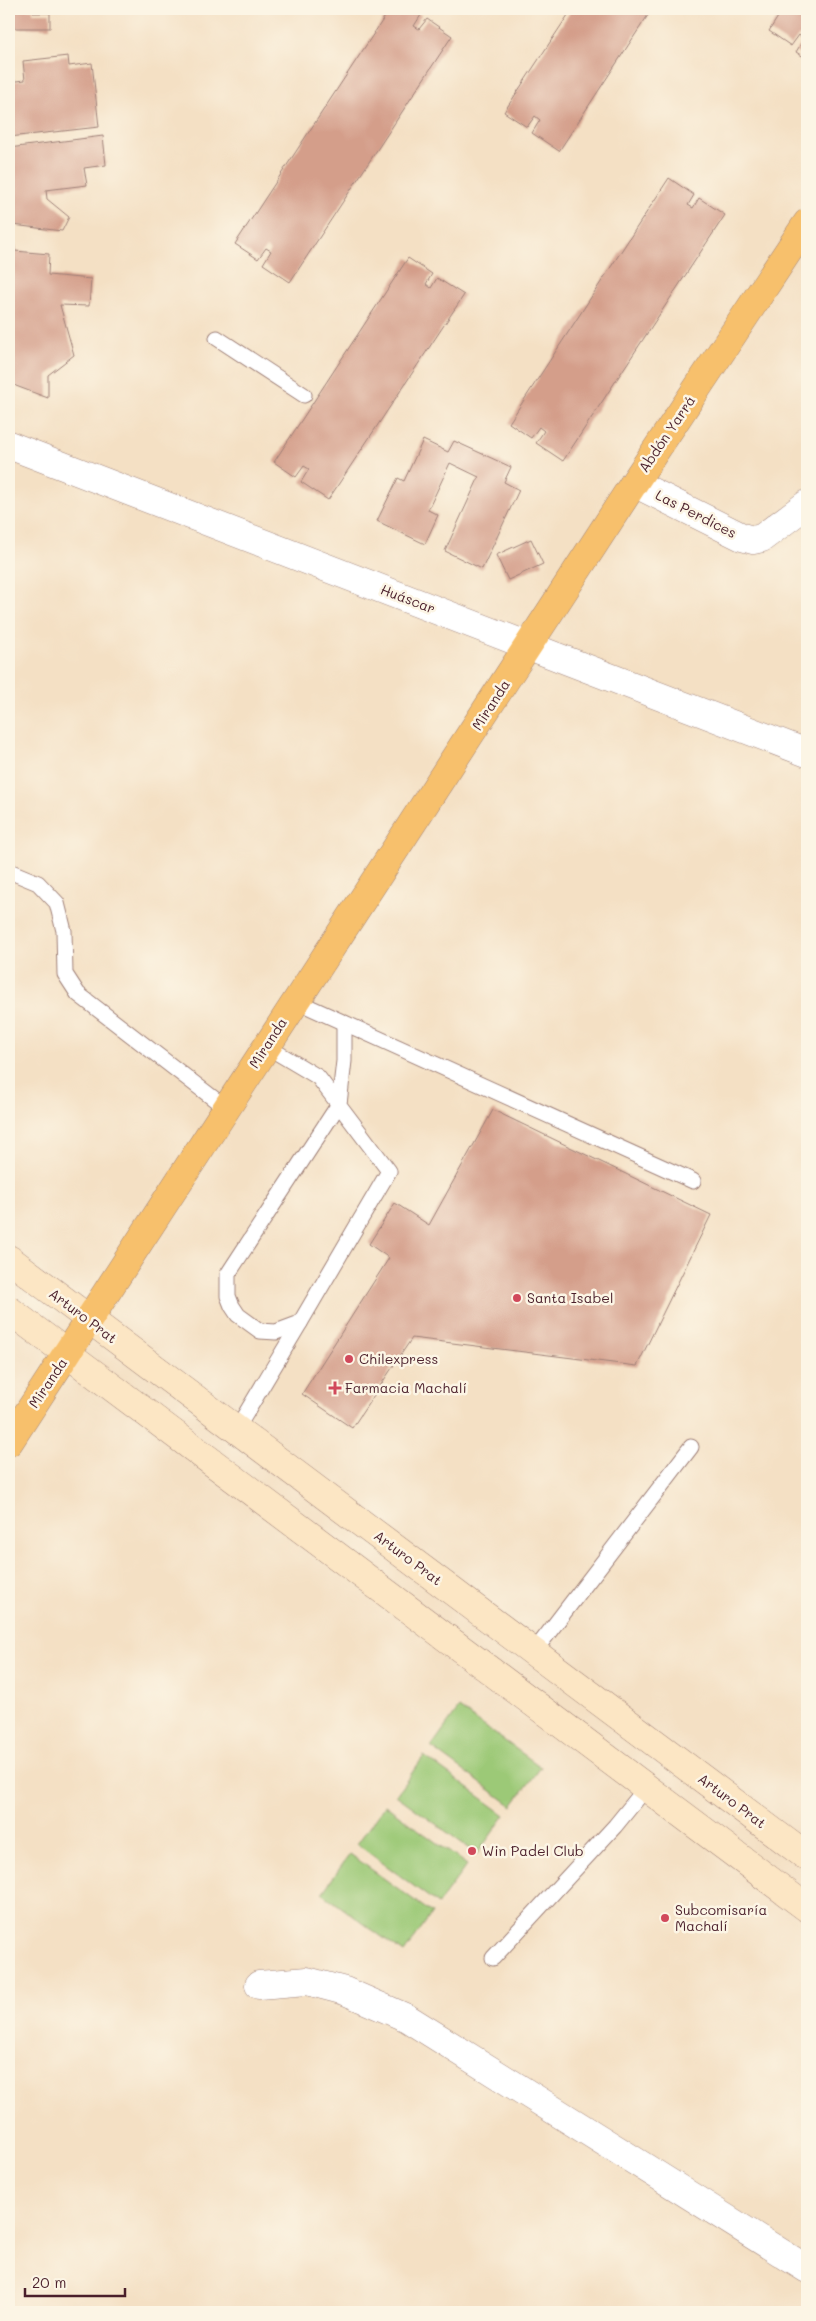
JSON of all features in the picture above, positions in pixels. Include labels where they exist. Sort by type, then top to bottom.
[{"type":"main road","name":"Abdón Yarrá","points":[[529,646],[634,483],[807,223]]},
{"type":"main road","name":"Miranda","points":[[9,1442],[529,646]]},
{"type":"main road","name":"Arturo Prat","points":[[9,1259],[807,1857]]},
{"type":"main road","points":[[9,1310],[807,1908]]},
{"type":"street","name":"Huáscar","points":[[9,445],[807,753]]},
{"type":"street","name":"Las Perdices","points":[[634,483],[742,537],[753,540],[762,538],[807,504]]},
{"type":"street","points":[[260,1985],[307,1981],[345,1990],[407,2018],[807,2269]]},
{"type":"lane","points":[[217,338],[304,395]]},
{"type":"lane","points":[[9,871],[38,882],[57,903],[64,931],[65,974],[78,994],[226,1108]]},
{"type":"lane","points":[[296,1001],[693,1181]]},
{"type":"lane","points":[[300,1323],[276,1332],[260,1331],[238,1315],[232,1306],[228,1296],[228,1274],[339,1104],[344,1061],[344,1023]]},
{"type":"lane","points":[[236,1430],[390,1171],[318,1077],[266,1046]]},
{"type":"lane","points":[[534,1652],[691,1447]]},
{"type":"lane","points":[[493,1958],[615,1826],[646,1788]]},
{"type":"green space","points":[[459,1708],[541,1767],[512,1806],[431,1747]]},
{"type":"green space","points":[[424,1756],[505,1815],[477,1854],[396,1795]]},
{"type":"green space","points":[[385,1805],[467,1865],[438,1904],[357,1844]]},
{"type":"green space","points":[[350,1854],[432,1913],[404,1953],[322,1893]]},
{"type":"building","points":[[9,9],[33,9],[33,13],[50,13],[50,28],[9,28]]},
{"type":"building","points":[[390,9],[411,9],[421,15],[414,26],[419,29],[427,19],[452,36],[290,282],[263,264],[271,251],[266,248],[258,259],[235,244]]},
{"type":"building","points":[[572,9],[652,9],[559,151],[532,133],[540,120],[535,116],[527,127],[504,112]]},
{"type":"building","points":[[783,9],[807,9],[807,59],[796,52],[804,39],[799,35],[791,46],[769,31]]},
{"type":"building","points":[[68,56],[69,66],[92,63],[99,127],[9,137],[9,82],[25,80],[23,61]]},
{"type":"building","points":[[103,136],[106,165],[84,168],[87,185],[46,190],[47,199],[69,217],[62,231],[13,225],[9,192],[9,148]]},
{"type":"building","points":[[669,178],[694,195],[688,205],[693,208],[699,198],[725,215],[563,461],[536,443],[544,431],[539,427],[531,438],[509,423]]},
{"type":"building","points":[[9,225],[13,225],[15,251],[49,254],[48,275],[91,279],[89,306],[60,305],[74,355],[48,375],[48,398],[16,386],[9,379]]},
{"type":"building","points":[[408,258],[432,274],[426,284],[431,288],[437,278],[464,295],[328,500],[301,482],[309,469],[304,466],[296,477],[274,462]]},
{"type":"building","points":[[423,440],[448,452],[454,441],[511,467],[504,482],[519,490],[482,569],[445,551],[479,477],[450,463],[428,510],[438,515],[425,544],[377,521],[398,478],[404,481]]},
{"type":"building","points":[[531,539],[543,564],[508,580],[496,555]]},
{"type":"building","name":"Santa Isabel","points":[[493,1110],[711,1215],[637,1366],[412,1338],[352,1428],[302,1394],[389,1258],[369,1244],[395,1203],[429,1225]]},
{"type":"place","name":"Santa Isabel","points":[[517,1298]]},
{"type":"place","name":"Chilexpress","points":[[349,1359]]},
{"type":"place","name":"Farmacia Machalí","points":[[335,1388]]},
{"type":"place","name":"Win Padel Club","points":[[472,1851]]},
{"type":"place","name":"Subcomisaría Machalí","points":[[665,1918]]}]
